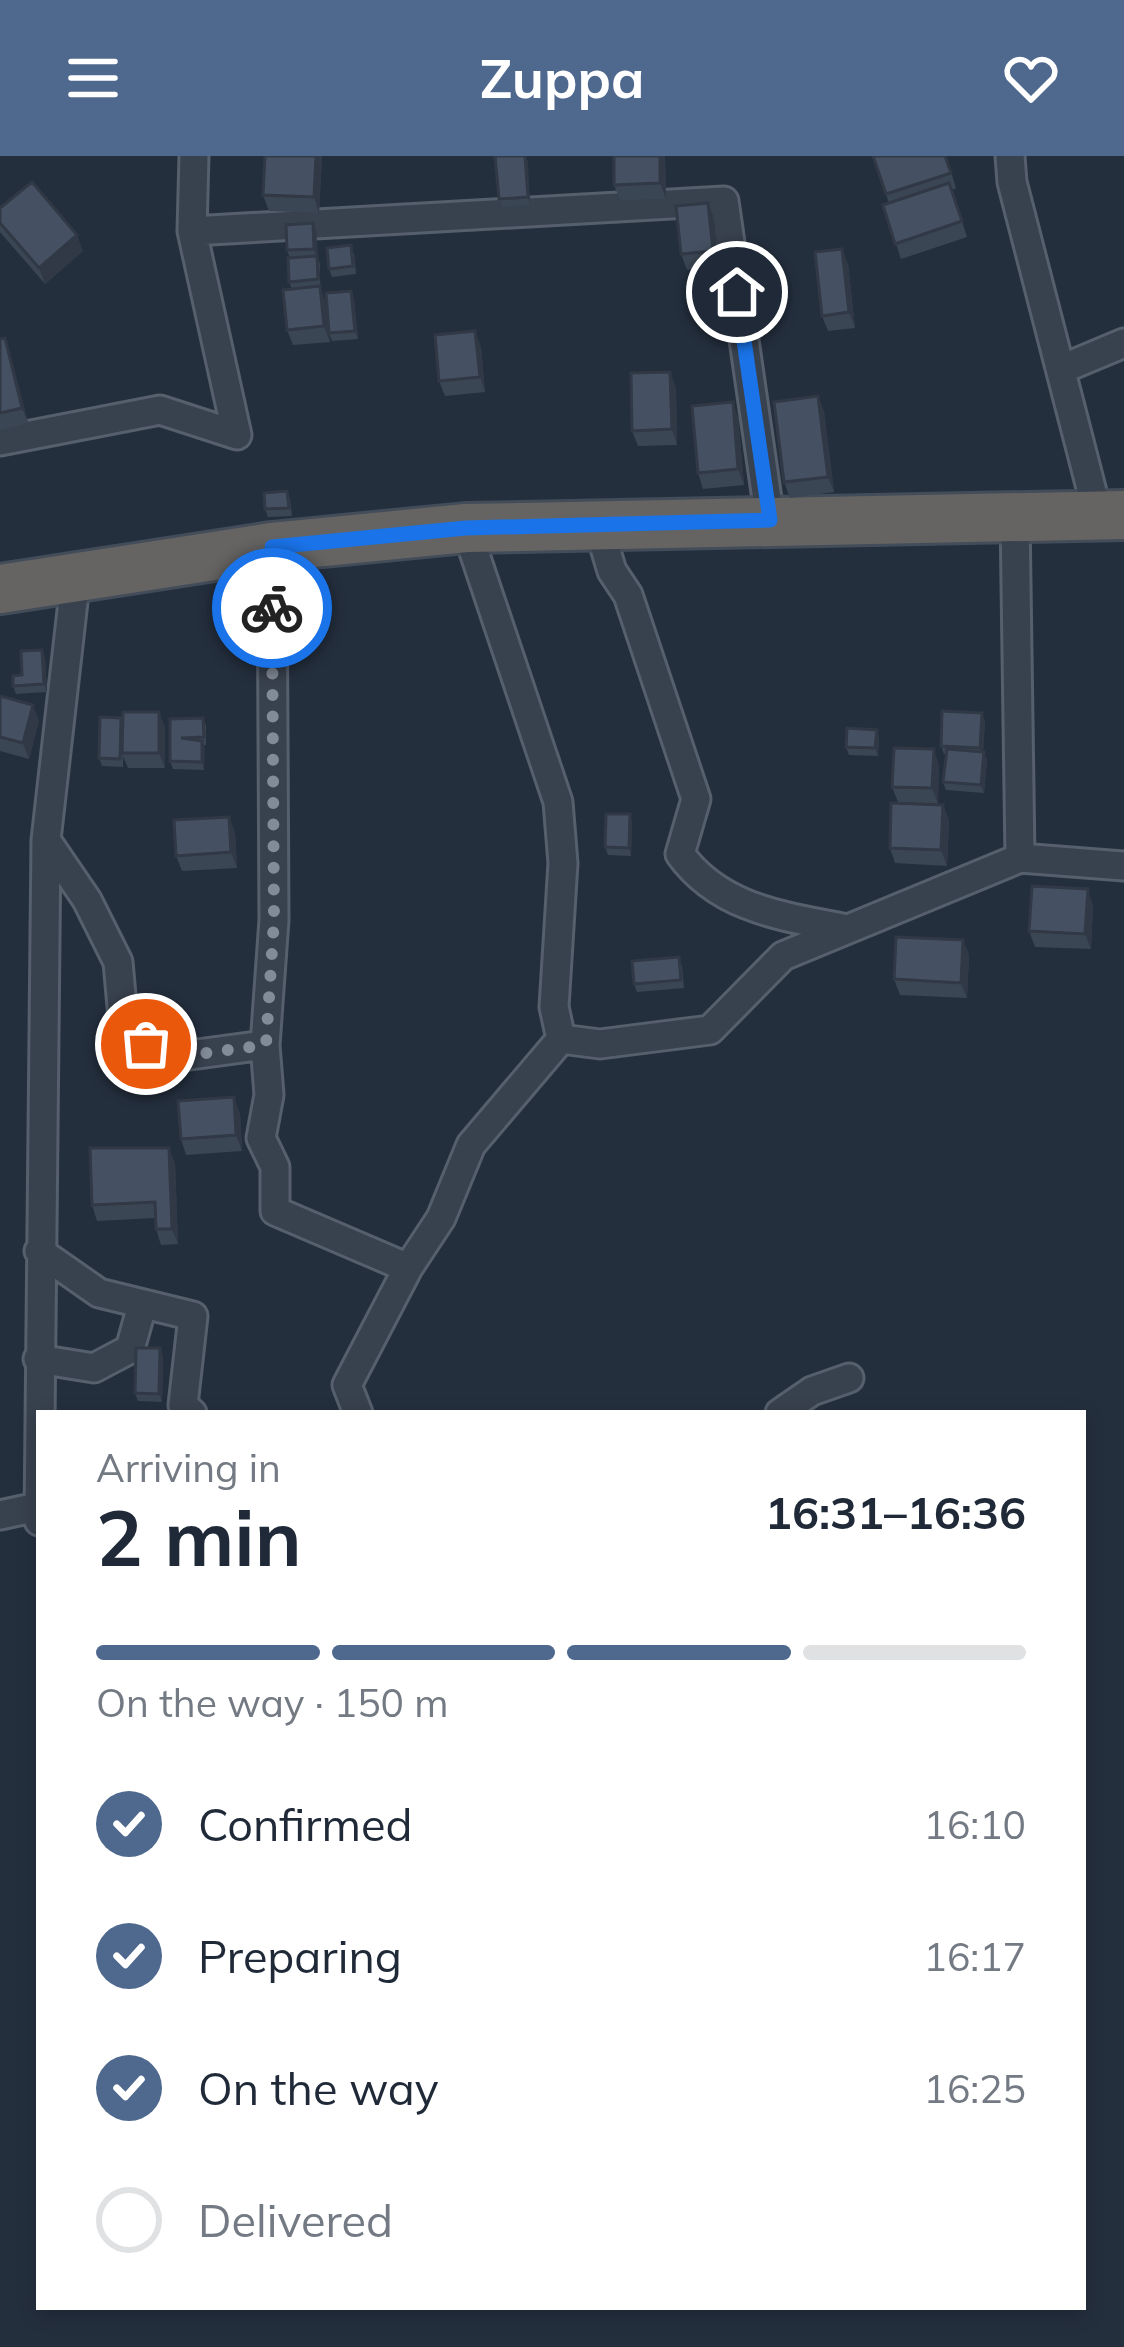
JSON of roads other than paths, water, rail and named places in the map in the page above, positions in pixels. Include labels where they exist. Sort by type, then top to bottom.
[{"type":"highway","points":[[0,589],[272,547],[466,528],[1111,515]]},
{"type":"street","points":[[0,441],[160,410],[237,435],[192,231],[194,156]]},
{"type":"street","points":[[1010,156],[1012,182],[1062,369],[1111,515]]},
{"type":"street","points":[[192,231],[724,201],[770,520]]},
{"type":"street","points":[[1062,369],[1124,343]]},
{"type":"street","points":[[1015,515],[1020,858]]},
{"type":"street","points":[[466,528],[558,802],[563,863],[554,1006],[561,1039]]},
{"type":"street","points":[[599,528],[612,571],[628,596],[696,799],[680,854],[700,881],[762,913],[842,928]]},
{"type":"street","points":[[272,547],[274,920],[266,1045],[269,1095],[261,1138],[275,1167],[275,1211],[409,1268]]},
{"type":"street","points":[[38,1410],[46,840],[76,575]]},
{"type":"street","points":[[46,840],[87,900],[118,962],[124,1029],[168,1058],[266,1045]]},
{"type":"street","points":[[561,1039],[600,1044],[710,1030],[783,956],[1020,858],[1124,866]]},
{"type":"street","points":[[357,1410],[347,1385],[441,1217],[471,1145],[561,1039]]},
{"type":"street","points":[[39,1251],[99,1294],[193,1316],[184,1382],[184,1405],[189,1410]]},
{"type":"street","points":[[38,1359],[94,1368],[130,1349],[142,1306]]},
{"type":"street","points":[[784,1410],[812,1391],[849,1378]]},
{"type":"street","points":[[0,1515],[36,1514]]}]
